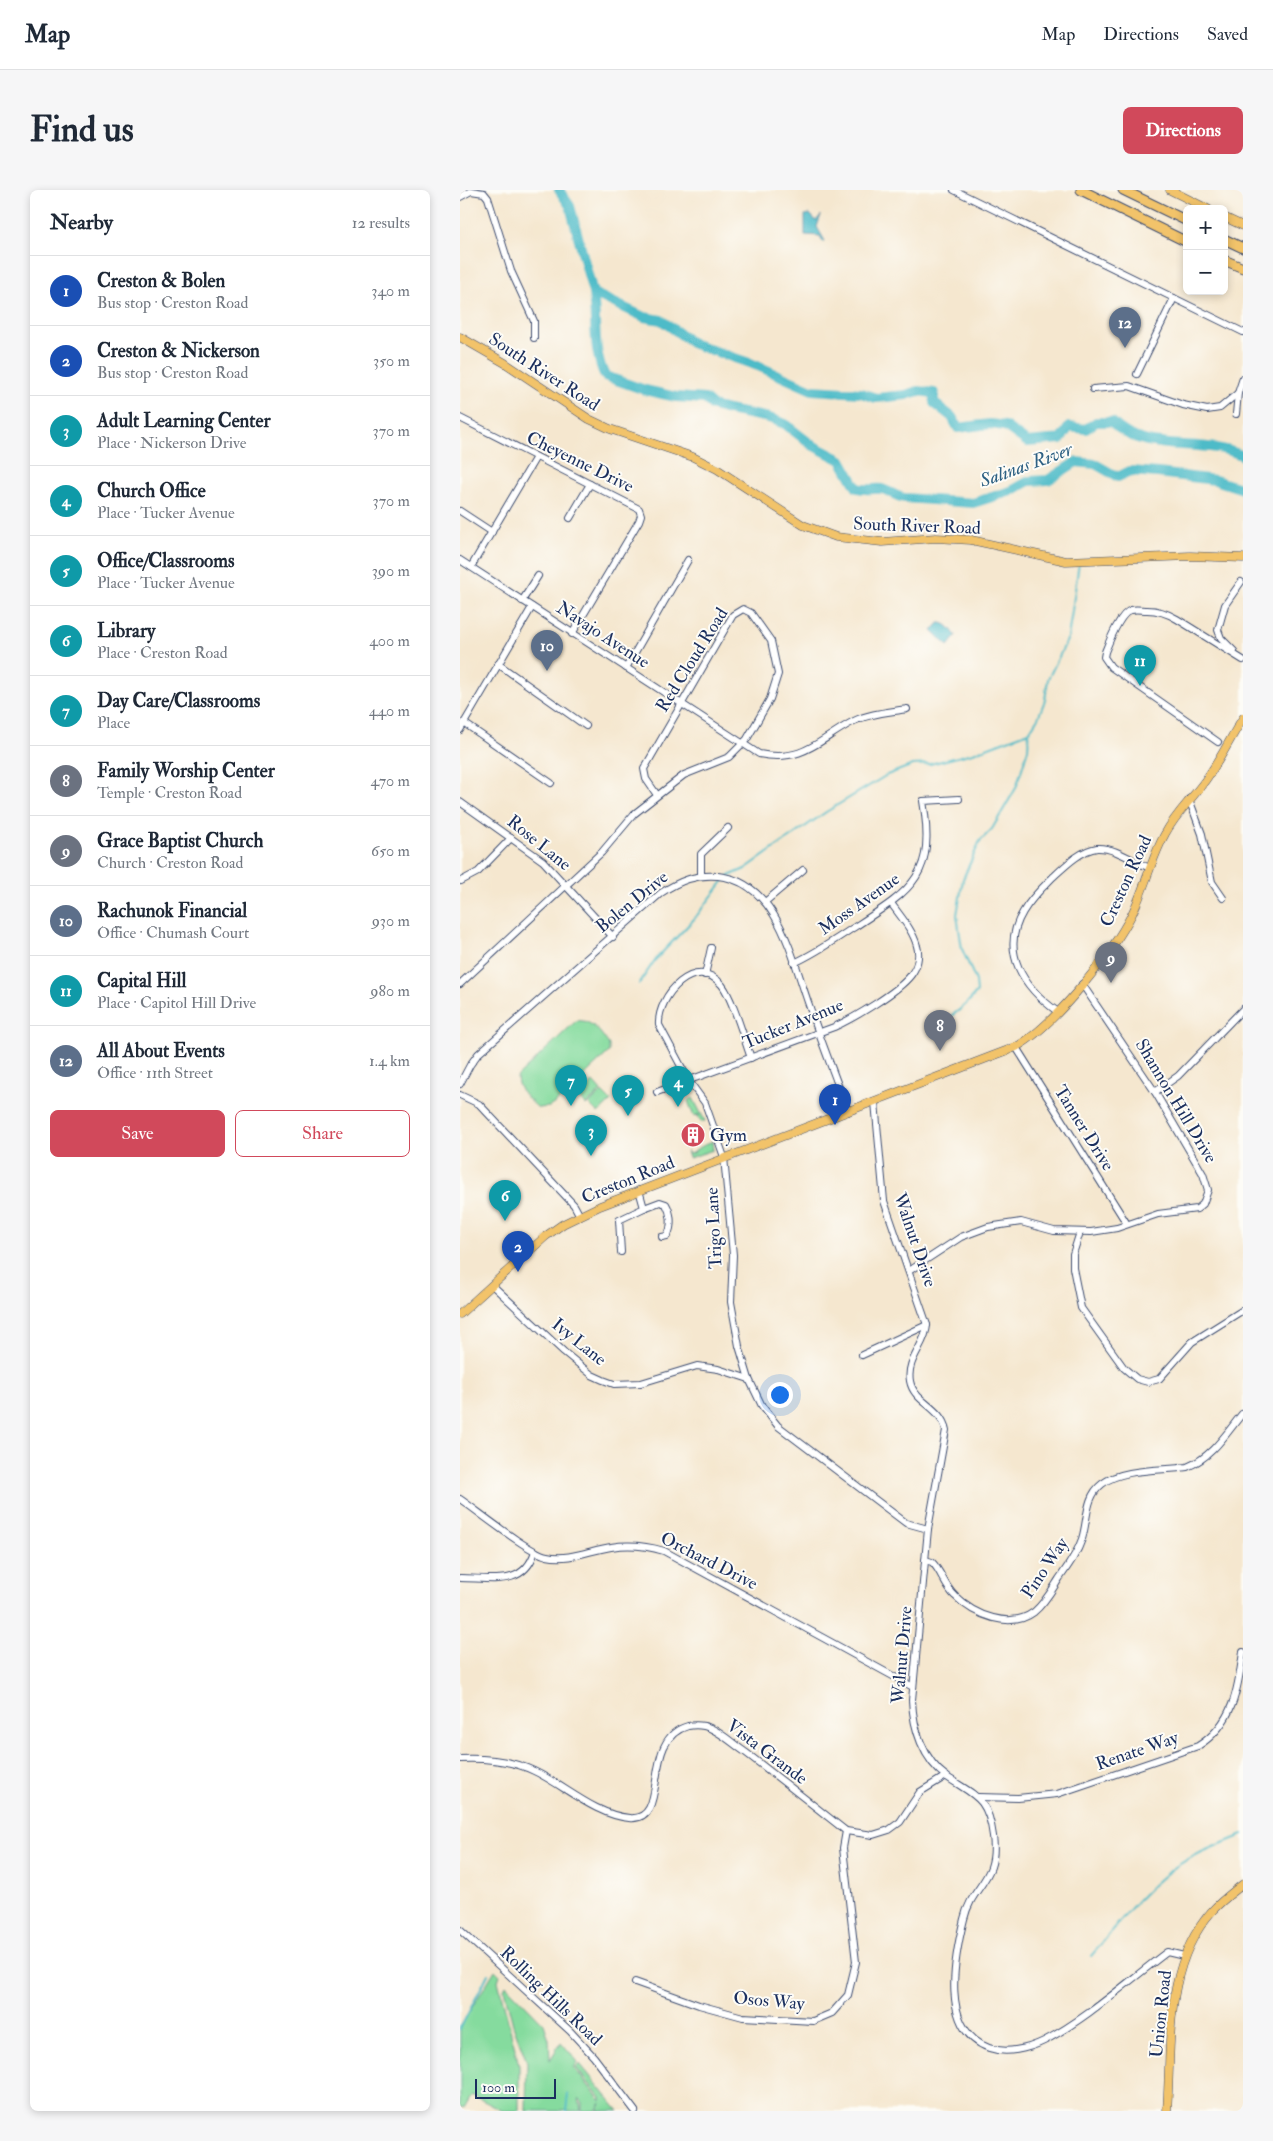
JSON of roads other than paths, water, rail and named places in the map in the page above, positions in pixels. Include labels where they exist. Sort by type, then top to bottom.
[{"type":"highway","points":[[1081,190],[1183,240]]},
{"type":"highway","points":[[1123,190],[1183,219]]},
{"type":"highway","points":[[1228,241],[1243,248]]},
{"type":"highway","points":[[1228,262],[1243,268]]},
{"type":"main road","points":[[1170,190],[1200,205]]},
{"type":"main road","points":[[1228,219],[1243,226]]},
{"type":"main road","name":"South River Road","points":[[460,338],[505,363],[589,419],[610,429],[693,457],[718,470],[803,525],[836,537],[882,542],[936,538],[971,540],[1066,561],[1190,556],[1243,558]]},
{"type":"main road","name":"Creston Road","points":[[460,1314],[546,1236],[580,1216],[639,1190],[875,1102],[1016,1047],[1032,1038],[1082,984],[1123,930],[1144,886],[1164,836],[1189,799],[1212,770],[1243,718]]},
{"type":"main road","name":"Union Road","points":[[1167,2111],[1172,2013],[1177,1978],[1184,1956],[1202,1924],[1212,1911],[1243,1884]]},
{"type":"street","points":[[954,190],[1243,332]]},
{"type":"street","points":[[460,197],[472,192],[484,193],[488,198],[511,271],[534,321],[534,338]]},
{"type":"street","points":[[1137,374],[1174,298]]},
{"type":"street","points":[[1236,414],[1238,393],[1243,378]]},
{"type":"street","points":[[1093,389],[1129,386],[1183,405],[1207,410],[1220,408],[1238,393]]},
{"type":"street","name":"Cheyenne Drive","points":[[460,418],[634,505],[641,515],[572,634]]},
{"type":"street","points":[[471,567],[536,457]]},
{"type":"street","points":[[570,518],[590,484]]},
{"type":"street","points":[[460,511],[492,532]]},
{"type":"street","name":"Navajo Avenue","points":[[460,560],[759,754],[787,757],[808,751],[855,721],[907,709]]},
{"type":"street","points":[[626,668],[688,560]]},
{"type":"street","points":[[522,601],[538,576]]},
{"type":"street","points":[[1241,582],[1225,605],[1218,630],[1221,638],[1243,659]]},
{"type":"street","points":[[532,607],[462,727],[551,783]]},
{"type":"street","name":"Red Cloud Road","points":[[460,984],[602,852],[634,814],[692,770],[729,758],[743,744],[770,699],[778,674],[771,641],[751,612],[743,609],[733,615],[644,769],[646,779],[658,795]]},
{"type":"street","points":[[1218,742],[1111,667],[1104,657],[1105,652],[1122,617],[1128,611],[1132,609],[1152,610],[1167,613],[1177,618],[1243,659]]},
{"type":"street","points":[[498,664],[586,726]]},
{"type":"street","name":"Moss Avenue","points":[[794,963],[810,956],[891,903],[908,889],[922,865],[926,828],[923,801],[959,799]]},
{"type":"street","points":[[1189,799],[1202,834],[1212,882],[1223,898]]},
{"type":"street","name":"Rose Lane","points":[[460,802],[543,861],[613,937]]},
{"type":"street","points":[[702,876],[702,854],[728,828]]},
{"type":"street","points":[[461,881],[478,872],[511,838]]},
{"type":"street","points":[[1058,1012],[1033,992],[1018,970],[1014,939],[1023,911],[1034,896],[1057,873],[1090,849],[1112,850],[1150,868]]},
{"type":"street","points":[[766,902],[803,870]]},
{"type":"street","name":"Bolen Drive","points":[[460,1084],[466,1070],[478,1054],[676,884],[702,876],[720,876],[740,882],[766,902],[778,923],[848,1112]]},
{"type":"street","name":"Tucker Avenue","points":[[657,1092],[849,1020],[905,982],[912,974],[918,957],[917,946],[913,934],[891,903]]},
{"type":"street","points":[[711,948],[705,975],[715,979],[725,990],[751,1058]]},
{"type":"street","name":"Trigo Lane","points":[[705,975],[685,978],[675,986],[666,996],[658,1016],[662,1033],[680,1060],[689,1081],[707,1109],[724,1157],[733,1255],[731,1302],[749,1379],[762,1406],[778,1426],[906,1523],[928,1530]]},
{"type":"street","name":"Shannon Hill Drive","points":[[909,1271],[961,1237],[988,1227],[1021,1222],[1054,1231],[1080,1232],[1116,1228],[1158,1214],[1197,1208],[1203,1204],[1208,1190],[1202,1174],[1155,1092],[1082,984]]},
{"type":"street","points":[[1155,1092],[1182,1072],[1243,1009]]},
{"type":"street","name":"Tanner Drive","points":[[1016,1047],[1127,1224]]},
{"type":"street","points":[[460,1095],[479,1104],[574,1206],[580,1216]]},
{"type":"street","name":"Walnut Drive","points":[[875,1102],[882,1194],[927,1325],[924,1338],[912,1359],[910,1381],[920,1398],[944,1419],[946,1430],[928,1530],[912,1710],[918,1739],[934,1764],[946,1776],[978,1797]]},
{"type":"street","points":[[639,1190],[644,1208]]},
{"type":"street","points":[[621,1252],[620,1220],[660,1202],[666,1204],[669,1210],[671,1228],[667,1236],[662,1237]]},
{"type":"street","points":[[1080,1232],[1073,1254],[1073,1268],[1080,1308],[1124,1368],[1137,1379],[1148,1382],[1159,1379],[1192,1342],[1243,1310]]},
{"type":"street","name":"Ivy Lane","points":[[492,1286],[592,1375],[614,1384],[641,1383],[697,1366],[718,1369],[749,1379]]},
{"type":"street","points":[[862,1355],[927,1325]]},
{"type":"street","name":"Pino Way","points":[[925,1560],[932,1562],[945,1585],[955,1596],[976,1611],[1004,1620],[1025,1618],[1043,1603],[1078,1549],[1091,1498],[1101,1485],[1116,1476],[1187,1467],[1197,1464],[1213,1450],[1242,1414]]},
{"type":"street","name":"Orchard Drive","points":[[460,1499],[534,1551],[549,1557],[562,1558],[612,1546],[649,1546],[664,1552],[913,1687]]},
{"type":"street","points":[[460,1578],[511,1578],[526,1570],[534,1551]]},
{"type":"street","name":"Renate Way","points":[[978,1797],[1018,1798],[1057,1794],[1198,1746],[1217,1731],[1232,1707],[1238,1692],[1243,1652]]},
{"type":"street","name":"Vista Grande","points":[[460,1759],[496,1759],[534,1771],[596,1807],[629,1819],[636,1818],[649,1808],[654,1799],[657,1766],[662,1747],[669,1738],[684,1728],[704,1726],[735,1745],[846,1831],[873,1835],[888,1830],[900,1822],[920,1792],[946,1776]]},
{"type":"street","points":[[978,1797],[985,1808],[992,1834],[994,1858],[993,1866],[964,1916],[956,1958],[955,1988],[958,2014],[964,2029],[974,2041],[1000,2051],[1015,2050],[1042,2042],[1062,2031],[1167,1952],[1184,1956]]},
{"type":"street","name":"Osos Way","points":[[636,1982],[699,2005],[743,2017],[813,2020],[832,2013],[848,1995],[856,1962],[843,1848],[846,1831]]},
{"type":"street","name":"Rolling Hills Road","points":[[460,1930],[570,2031],[594,2057],[635,2111]]},
{"type":"water","points":[[810,214],[816,221],[821,215],[817,227],[825,241],[823,242],[820,236],[805,235],[805,215]]},
{"type":"water","points":[[939,623],[946,625],[956,636],[948,646],[932,631]]},
{"type":"waterway","name":"Salinas River","points":[[559,190],[570,206],[593,293],[644,317],[661,320],[694,344],[758,366],[812,390],[861,393],[876,398],[906,395],[918,391],[934,393],[934,403],[952,417],[958,428],[990,424],[1005,426],[1027,442],[1061,439],[1069,427],[1086,429],[1096,422],[1112,422],[1125,433],[1141,439],[1157,443],[1210,447],[1227,450],[1243,456]]},
{"type":"waterway","name":"Salinas River","points":[[593,293],[598,356],[605,376],[645,390],[676,397],[705,399],[713,406],[769,418],[785,424],[812,445],[841,460],[857,488],[882,489],[905,498],[973,503],[1011,491],[1029,481],[1048,480],[1076,462],[1095,464],[1118,477],[1130,471],[1158,473],[1215,480],[1243,489]]},
{"type":"waterway","points":[[929,1025],[956,1013],[977,992],[976,981],[962,949],[957,915],[963,879],[980,841],[992,829],[1016,788],[1028,749],[1029,732],[1038,718],[1045,700],[1048,679],[1068,638],[1079,563]]},
{"type":"waterway","points":[[729,876],[745,869],[826,812],[887,775],[913,765],[930,764],[973,753],[1029,732]]},
{"type":"waterway","points":[[639,984],[655,960],[695,918],[725,879]]},
{"type":"waterway","points":[[1091,1956],[1142,1896],[1170,1871],[1200,1853],[1243,1835]]},
{"type":"waterway","points":[[460,2029],[488,1974]]},
{"type":"waterway","points":[[566,2111],[568,2094]]},
{"type":"place","name":"All About Events","points":[[1125,348]]},
{"type":"place","name":"Rachunok Financial","points":[[547,671]]},
{"type":"place","name":"Capital Hill","points":[[1140,686]]},
{"type":"place","name":"Grace Baptist Church","points":[[1111,983]]},
{"type":"place","name":"Family Worship Center","points":[[940,1051]]},
{"type":"place","name":"Day Care/Classrooms","points":[[571,1106]]},
{"type":"place","name":"Church Office","points":[[678,1107]]},
{"type":"place","name":"Office/Classrooms","points":[[628,1116]]},
{"type":"place","name":"Creston & Bolen","points":[[835,1125]]},
{"type":"place","name":"Gym","points":[[693,1135]]},
{"type":"place","name":"Adult Learning Center","points":[[591,1156]]},
{"type":"place","name":"Library","points":[[505,1221]]},
{"type":"place","name":"Creston & Nickerson","points":[[518,1272]]}]
